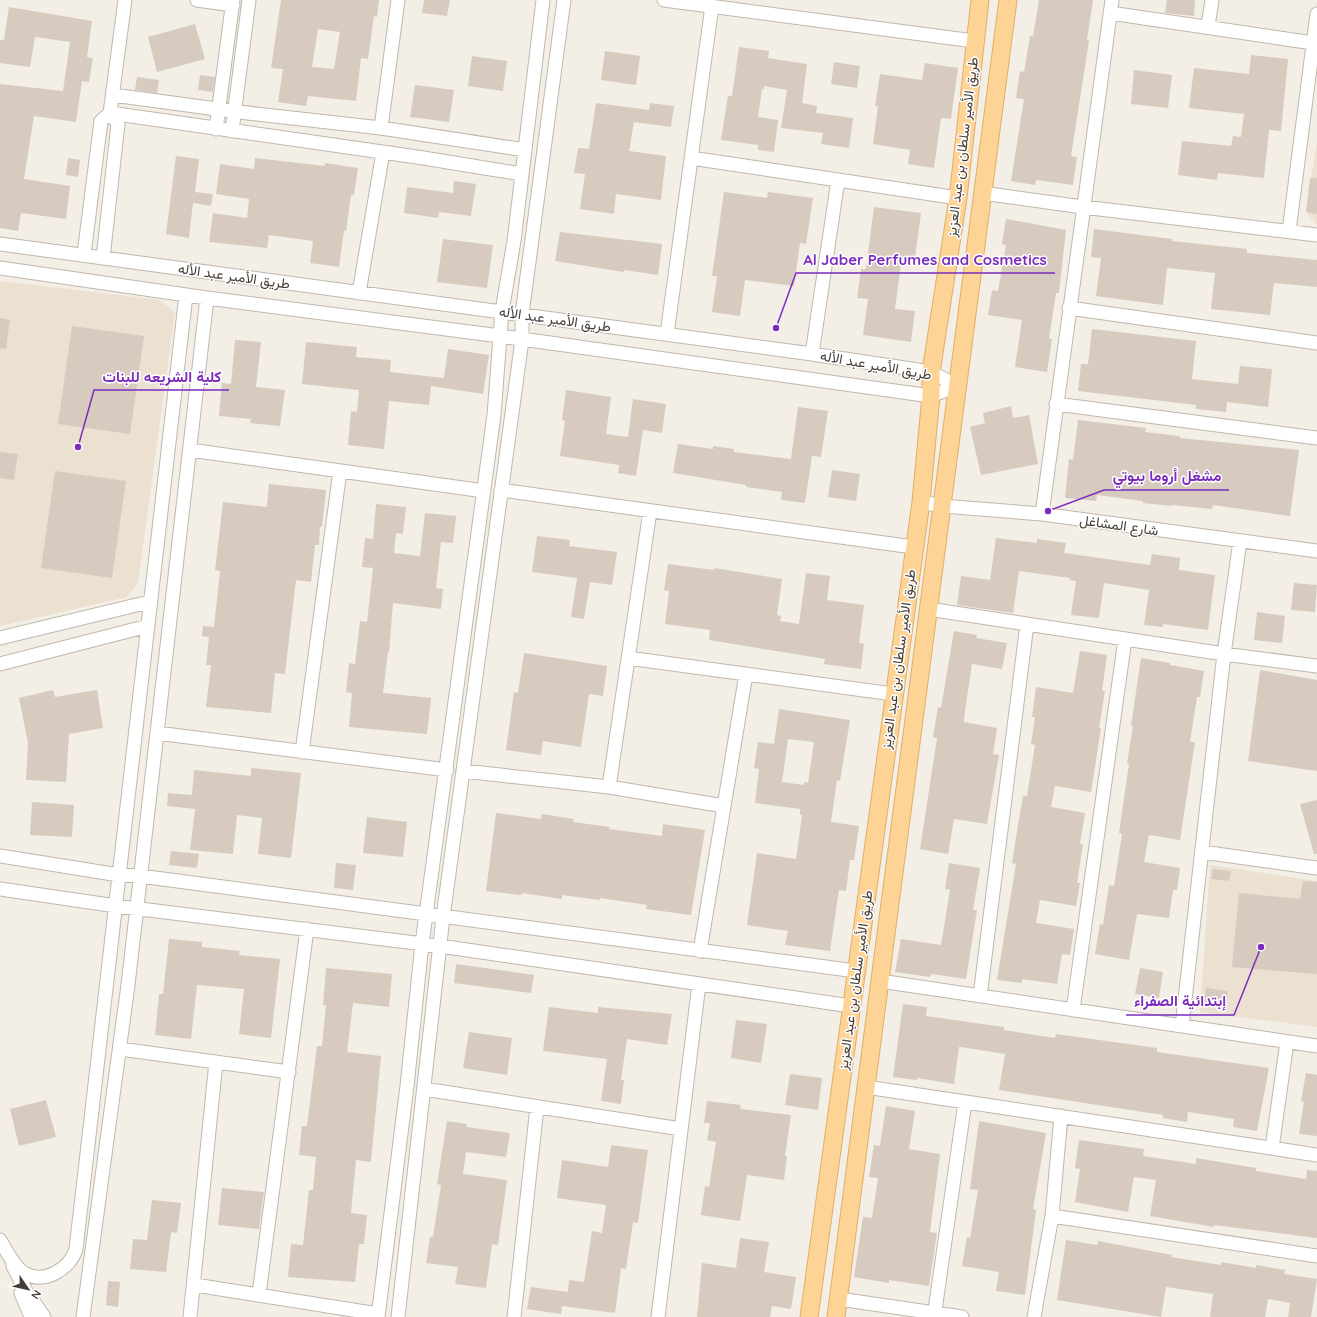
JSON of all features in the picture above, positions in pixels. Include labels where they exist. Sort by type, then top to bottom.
[{"type":"main road","name":"طريق الأمير سلطان بن عبد العزيز","points":[[809,1317],[913,547],[921,502],[932,372],[958,198],[974,41],[980,0]]},
{"type":"main road","name":"طريق الأمير سلطان بن عبد العزيز","points":[[836,1317],[1008,0]]},
{"type":"street","points":[[84,254],[101,122],[110,113],[125,0]]},
{"type":"street","points":[[197,0],[233,2],[216,129]]},
{"type":"street","points":[[232,131],[249,0]]},
{"type":"street","points":[[381,128],[398,0]]},
{"type":"street","points":[[195,1285],[260,1294],[378,1316],[406,1094],[422,944],[447,770],[494,415],[502,311],[514,241],[543,0]]},
{"type":"street","points":[[400,1317],[443,917],[522,340],[522,314],[564,0]]},
{"type":"street","points":[[664,0],[974,41]]},
{"type":"street","points":[[1208,26],[1212,0]]},
{"type":"street","points":[[667,334],[712,6]]},
{"type":"street","points":[[1042,514],[1111,6],[1208,26],[1313,43]]},
{"type":"street","points":[[1289,231],[1317,14]]},
{"type":"street","points":[[113,95],[234,112],[381,128],[525,150]]},
{"type":"street","points":[[110,113],[383,152],[522,174]]},
{"type":"street","points":[[103,258],[118,124],[110,113]]},
{"type":"street","points":[[359,293],[383,152]]},
{"type":"street","points":[[691,158],[958,198]]},
{"type":"street","points":[[812,354],[838,180]]},
{"type":"street","points":[[982,193],[1083,207],[1317,235]]},
{"type":"street","name":"طريق الأمير عبد الأله","points":[[0,244],[84,254],[103,258],[812,354],[932,372],[957,386]]},
{"type":"street","name":"طريق الأمير عبد الأله","points":[[0,268],[207,298],[500,336],[931,396],[957,386]]},
{"type":"street","points":[[0,1242],[23,1273],[35,1277],[57,1273],[73,1258],[76,1249],[120,875],[148,626],[149,602],[186,295]]},
{"type":"street","points":[[83,1317],[120,1049],[207,298]]},
{"type":"street","points":[[1069,308],[1317,343]]},
{"type":"street","points":[[1056,404],[1317,438]]},
{"type":"street","points":[[190,450],[484,491]]},
{"type":"street","points":[[302,752],[340,471]]},
{"type":"street","points":[[501,490],[913,547]]},
{"type":"street","name":"شارع المشاغل","points":[[921,502],[942,506],[1042,514],[1317,551]]},
{"type":"street","points":[[609,787],[650,511]]},
{"type":"street","points":[[1182,1026],[1224,654],[1240,541]]},
{"type":"street","points":[[0,638],[149,602]]},
{"type":"street","points":[[928,609],[1224,654],[1317,666]]},
{"type":"street","points":[[980,996],[1027,624]]},
{"type":"street","points":[[0,664],[148,626]]},
{"type":"street","points":[[1073,1010],[1126,639]]},
{"type":"street","points":[[628,658],[893,694]]},
{"type":"street","points":[[700,951],[746,674]]},
{"type":"street","points":[[157,733],[447,770]]},
{"type":"street","points":[[463,771],[609,787],[724,806]]},
{"type":"street","points":[[1202,852],[1317,868]]},
{"type":"street","points":[[0,856],[120,875],[140,876],[856,971]]},
{"type":"street","points":[[0,888],[116,906],[440,946],[851,1006]]},
{"type":"street","points":[[260,1294],[307,929]]},
{"type":"street","points":[[880,981],[1317,1046]]},
{"type":"street","points":[[658,1317],[699,984]]},
{"type":"street","points":[[1272,1148],[1287,1042]]},
{"type":"street","points":[[120,1049],[288,1072]]},
{"type":"street","points":[[190,1317],[195,1285],[216,1062]]},
{"type":"street","points":[[866,1087],[1317,1155]]},
{"type":"street","points":[[424,1089],[681,1129]]},
{"type":"street","points":[[934,1315],[965,1102]]},
{"type":"street","points":[[514,1317],[537,1107]]},
{"type":"street","points":[[1034,1317],[1052,1216],[1062,1116]]},
{"type":"street","points":[[1052,1216],[1317,1256]]},
{"type":"street","points":[[0,1242],[31,1317]]},
{"type":"street","points":[[0,1242],[26,1291],[44,1317]]},
{"type":"street","points":[[839,1300],[934,1315],[962,1317]]},
{"type":"shaded area","points":[[1317,141],[1317,225],[1306,212]]},
{"type":"shaded area","points":[[0,281],[160,300],[175,312],[138,582],[127,597],[0,626]]},
{"type":"shaded area","points":[[1210,865],[1317,881],[1317,1027],[1200,1012]]},
{"type":"building","points":[[281,0],[379,0],[377,17],[374,16],[368,59],[361,58],[356,101],[308,96],[306,106],[278,102],[283,69],[271,68]],"holes":[[[318,29],[340,32],[334,69],[312,67]]]},
{"type":"building","points":[[424,0],[450,0],[447,16],[422,13]]},
{"type":"building","points":[[1039,0],[1093,0],[1087,40],[1089,41],[1071,156],[1077,157],[1073,185],[1036,180],[1035,185],[1011,181],[1024,99],[1016,98],[1020,71],[1024,72],[1030,36],[1033,36]]},
{"type":"building","points":[[1167,0],[1195,0],[1194,16],[1165,13]]},
{"type":"building","points":[[9,7],[92,21],[87,57],[93,58],[89,82],[82,81],[76,122],[34,116],[24,179],[70,186],[66,219],[21,213],[18,231],[0,228],[0,84],[63,91],[70,42],[35,37],[30,67],[0,63],[0,40],[4,40]]},
{"type":"building","points":[[195,24],[205,59],[157,72],[148,37]]},
{"type":"building","points":[[739,47],[769,51],[768,58],[807,64],[802,103],[817,106],[816,113],[853,118],[849,148],[821,144],[823,133],[781,128],[787,90],[764,86],[764,89],[762,89],[758,117],[778,120],[774,152],[758,150],[758,145],[721,140],[728,96],[732,96]]},
{"type":"building","points":[[605,51],[640,56],[636,85],[601,80]]},
{"type":"building","points":[[1251,55],[1288,59],[1281,131],[1269,130],[1264,178],[1218,173],[1217,180],[1178,175],[1182,141],[1231,146],[1233,136],[1241,137],[1244,114],[1189,108],[1194,68],[1249,74]]},
{"type":"building","points":[[472,56],[507,61],[503,91],[468,86]]},
{"type":"building","points":[[834,62],[860,66],[857,88],[831,84]]},
{"type":"building","points":[[925,63],[958,68],[951,119],[941,118],[934,168],[908,164],[910,150],[873,144],[878,106],[875,106],[880,74],[922,80]]},
{"type":"building","points":[[1134,70],[1172,75],[1168,108],[1131,104]]},
{"type":"building","points":[[200,75],[215,77],[213,92],[198,90]]},
{"type":"building","points":[[137,77],[159,80],[157,93],[135,90]]},
{"type":"building","points":[[415,85],[454,90],[449,122],[410,117]]},
{"type":"building","points":[[596,103],[649,110],[650,103],[674,106],[671,127],[634,122],[629,151],[666,156],[661,200],[616,194],[614,214],[580,209],[585,174],[574,173],[578,148],[589,149]]},
{"type":"building","points":[[176,156],[199,159],[195,192],[213,194],[211,206],[193,203],[189,238],[166,234]]},
{"type":"building","points":[[68,158],[80,160],[78,177],[66,175]]},
{"type":"building","points":[[255,158],[325,166],[325,163],[358,168],[354,195],[351,195],[346,231],[344,231],[339,267],[310,263],[313,241],[269,235],[267,248],[209,242],[213,213],[247,218],[249,199],[216,194],[220,164],[254,169]]},
{"type":"building","points":[[1310,178],[1317,178],[1317,214],[1306,212]]},
{"type":"building","points":[[454,181],[476,184],[471,216],[439,212],[438,218],[404,213],[407,187],[453,193]]},
{"type":"building","points":[[724,192],[767,198],[768,192],[813,198],[806,244],[800,243],[794,286],[745,280],[740,316],[712,312],[717,276],[712,276]]},
{"type":"building","points":[[874,207],[921,213],[914,265],[901,264],[895,309],[915,311],[911,342],[863,335],[868,299],[857,298],[861,269],[866,269]]},
{"type":"building","points":[[1006,219],[1066,230],[1059,293],[1056,293],[1049,339],[1052,339],[1047,372],[1015,367],[1022,320],[988,315],[992,290],[998,291],[1006,245],[1002,244]]},
{"type":"building","points":[[1094,229],[1172,239],[1172,241],[1247,249],[1247,253],[1317,260],[1317,287],[1274,283],[1270,315],[1211,309],[1215,273],[1167,268],[1163,305],[1096,296],[1101,258],[1091,257]]},
{"type":"building","points":[[560,232],[662,244],[658,275],[624,270],[624,272],[555,261]]},
{"type":"building","points":[[443,239],[493,245],[487,288],[437,282]]},
{"type":"building","points":[[0,318],[10,320],[6,349],[0,348]]},
{"type":"building","points":[[72,326],[144,336],[130,434],[58,424]]},
{"type":"building","points":[[1092,329],[1196,341],[1192,379],[1238,384],[1240,366],[1272,369],[1268,407],[1227,402],[1226,412],[1196,409],[1196,405],[1078,391],[1081,364],[1088,364]]},
{"type":"building","points":[[235,340],[261,342],[256,387],[285,390],[280,426],[250,423],[251,419],[219,416],[222,383],[231,384]]},
{"type":"building","points":[[306,342],[357,347],[356,357],[391,360],[390,372],[444,378],[448,349],[489,355],[483,394],[431,386],[429,405],[389,401],[384,449],[348,445],[351,411],[357,412],[359,390],[302,384]]},
{"type":"building","points":[[566,390],[611,397],[606,434],[628,437],[633,399],[666,404],[662,433],[643,430],[636,476],[618,473],[619,465],[560,456],[565,421],[562,420]]},
{"type":"building","points":[[1011,406],[1013,418],[1029,415],[1038,464],[981,475],[970,427],[985,423],[983,413]]},
{"type":"building","points":[[798,407],[828,411],[821,457],[812,456],[805,503],[781,500],[782,492],[746,487],[746,485],[673,473],[678,444],[713,449],[713,446],[734,449],[734,452],[791,459]]},
{"type":"building","points":[[1078,420],[1146,428],[1145,432],[1180,436],[1180,438],[1299,450],[1290,516],[1213,505],[1212,509],[1143,503],[1143,501],[1097,495],[1096,501],[1065,498],[1069,459],[1073,460]]},
{"type":"building","points":[[0,452],[18,454],[14,480],[0,478]]},
{"type":"building","points":[[832,470],[860,474],[856,501],[828,497]]},
{"type":"building","points":[[55,471],[126,481],[112,578],[41,568]]},
{"type":"building","points":[[269,484],[326,490],[322,527],[320,527],[319,545],[315,545],[311,582],[296,580],[285,674],[275,673],[271,713],[206,707],[211,665],[206,665],[209,637],[202,636],[203,626],[214,627],[220,571],[215,570],[223,502],[267,507]]},
{"type":"building","points":[[376,504],[406,507],[403,534],[396,533],[394,553],[420,556],[425,513],[456,516],[453,543],[441,542],[436,588],[443,589],[441,609],[393,603],[389,652],[383,693],[431,698],[427,734],[349,727],[352,693],[346,692],[349,663],[355,664],[360,621],[367,622],[373,568],[362,567],[365,538],[373,539]]},
{"type":"building","points":[[537,536],[570,540],[569,546],[617,552],[612,585],[590,582],[584,619],[571,617],[577,578],[532,572]]},
{"type":"building","points":[[996,538],[1037,543],[1037,539],[1066,543],[1064,553],[1150,565],[1152,554],[1180,558],[1179,570],[1215,575],[1208,630],[1163,624],[1163,627],[1144,625],[1149,590],[1104,583],[1099,618],[1071,615],[1076,581],[1070,580],[1070,578],[1019,571],[1013,613],[957,605],[961,576],[990,580]]},
{"type":"building","points":[[668,564],[714,570],[714,568],[782,579],[777,615],[781,616],[780,621],[799,624],[806,573],[830,576],[827,600],[864,605],[859,643],[864,644],[861,669],[824,664],[825,659],[709,640],[710,630],[665,624],[669,591],[664,590]]},
{"type":"building","points":[[1294,583],[1317,585],[1315,612],[1291,610]]},
{"type":"building","points":[[1257,612],[1285,616],[1282,643],[1254,640]]},
{"type":"building","points":[[954,631],[977,635],[976,638],[1007,643],[1002,669],[972,664],[965,711],[964,722],[997,728],[993,754],[999,755],[987,824],[954,819],[948,854],[920,849],[937,738],[933,737],[938,707],[941,708]]},
{"type":"building","points":[[1080,651],[1107,655],[1102,691],[1105,691],[1099,728],[1101,728],[1091,792],[1055,786],[1051,807],[1085,813],[1080,844],[1083,844],[1077,883],[1080,883],[1076,906],[1040,900],[1036,923],[1074,929],[1070,955],[1062,954],[1057,984],[1022,979],[1022,983],[997,980],[1016,864],[1012,863],[1018,825],[1023,796],[1027,796],[1035,745],[1031,744],[1035,717],[1032,717],[1036,687],[1073,693]]},
{"type":"building","points":[[524,653],[607,666],[603,696],[589,694],[581,747],[543,741],[541,755],[506,750],[514,692],[518,693]]},
{"type":"building","points":[[1141,658],[1204,671],[1200,697],[1197,697],[1190,742],[1195,742],[1180,840],[1149,835],[1144,862],[1180,868],[1177,890],[1173,890],[1169,918],[1137,914],[1129,960],[1095,954],[1100,924],[1103,925],[1109,885],[1114,886],[1122,834],[1119,833],[1129,764],[1127,763],[1133,726],[1131,726]]},
{"type":"building","points":[[1260,670],[1317,680],[1317,771],[1248,761]]},
{"type":"building","points":[[53,690],[55,697],[97,690],[103,728],[69,734],[66,782],[26,780],[28,743],[19,698]]},
{"type":"building","points":[[779,709],[850,720],[840,781],[837,780],[831,822],[859,826],[854,860],[850,860],[846,891],[839,890],[830,951],[785,945],[788,931],[747,925],[757,853],[796,859],[802,815],[800,815],[800,809],[755,803],[759,769],[754,768],[758,742],[774,744]],"holes":[[[788,739],[814,742],[808,783],[804,782],[804,785],[782,782]]]},
{"type":"building","points":[[251,768],[301,773],[291,858],[258,854],[262,818],[237,815],[233,854],[190,850],[195,809],[167,806],[168,793],[192,795],[194,770],[251,776]]},
{"type":"building","points":[[1317,800],[1317,854],[1314,854],[1300,804]]},
{"type":"building","points":[[32,802],[74,805],[72,837],[30,835]]},
{"type":"building","points":[[496,813],[541,819],[542,814],[574,819],[573,822],[610,827],[609,829],[662,836],[663,824],[705,830],[691,915],[646,909],[647,905],[600,898],[600,900],[562,895],[562,899],[522,893],[521,895],[486,891]]},
{"type":"building","points":[[367,817],[407,822],[403,857],[363,853]]},
{"type":"building","points":[[171,851],[199,854],[197,868],[169,865]]},
{"type":"building","points":[[336,863],[356,865],[353,890],[334,888]]},
{"type":"building","points":[[949,863],[980,868],[973,910],[977,910],[966,979],[931,974],[930,977],[895,972],[901,939],[941,945],[950,890],[945,889]]},
{"type":"building","points":[[1213,869],[1231,871],[1229,881],[1211,879]]},
{"type":"building","points":[[1303,881],[1317,882],[1317,974],[1232,967],[1239,893],[1300,899]]},
{"type":"building","points":[[169,939],[202,942],[202,947],[240,951],[239,955],[280,959],[271,1038],[239,1034],[244,989],[197,985],[191,1039],[155,1035],[159,994],[163,994]]},
{"type":"building","points":[[456,964],[534,975],[531,993],[454,983]]},
{"type":"building","points":[[326,968],[392,974],[389,1007],[353,1003],[347,1052],[381,1056],[371,1162],[356,1160],[351,1213],[367,1215],[364,1244],[359,1244],[355,1282],[288,1277],[291,1244],[303,1245],[309,1190],[313,1190],[316,1157],[299,1155],[302,1126],[307,1126],[317,1046],[322,1046],[326,1005],[323,1005]]},
{"type":"building","points":[[1140,968],[1163,972],[1159,998],[1135,994]]},
{"type":"building","points":[[1206,988],[1228,991],[1226,1007],[1203,1003]]},
{"type":"building","points":[[903,1004],[927,1007],[926,1016],[1004,1027],[1004,1030],[1055,1038],[1056,1034],[1157,1048],[1157,1052],[1269,1068],[1257,1131],[1233,1127],[1234,1119],[1188,1112],[1187,1122],[1163,1118],[1163,1115],[999,1090],[1005,1054],[961,1047],[959,1047],[954,1084],[917,1078],[917,1080],[893,1077]]},
{"type":"building","points":[[549,1007],[598,1013],[598,1007],[672,1014],[667,1045],[627,1039],[621,1080],[624,1080],[621,1104],[601,1101],[607,1059],[543,1051]]},
{"type":"building","points":[[736,1020],[767,1024],[761,1063],[731,1058]]},
{"type":"building","points":[[469,1032],[512,1038],[507,1075],[463,1068]]},
{"type":"building","points":[[1306,1073],[1317,1075],[1317,1136],[1299,1134],[1304,1102],[1301,1101]]},
{"type":"building","points":[[790,1074],[822,1078],[818,1110],[785,1105]]},
{"type":"building","points":[[46,1100],[56,1137],[19,1146],[10,1109]]},
{"type":"building","points":[[707,1101],[741,1105],[740,1109],[791,1115],[785,1156],[787,1156],[784,1180],[747,1175],[740,1221],[701,1215],[705,1186],[709,1187],[716,1142],[707,1140],[710,1123],[704,1123]]},
{"type":"building","points":[[886,1106],[915,1111],[909,1149],[940,1154],[930,1232],[937,1233],[929,1286],[889,1280],[889,1283],[854,1277],[863,1217],[872,1218],[878,1178],[869,1177],[874,1145],[880,1146]]},
{"type":"building","points":[[447,1121],[467,1124],[467,1127],[510,1133],[506,1157],[466,1152],[463,1174],[507,1180],[498,1245],[492,1244],[486,1288],[455,1284],[458,1267],[426,1263],[430,1237],[433,1237],[441,1185],[437,1184]]},
{"type":"building","points":[[979,1121],[1046,1133],[1033,1209],[1036,1210],[1025,1295],[996,1291],[999,1272],[962,1266],[967,1237],[970,1238],[978,1190],[970,1189]]},
{"type":"building","points":[[1079,1140],[1144,1149],[1143,1156],[1196,1164],[1196,1158],[1256,1168],[1256,1171],[1306,1179],[1307,1170],[1317,1171],[1317,1238],[1214,1225],[1214,1227],[1150,1216],[1156,1180],[1134,1177],[1128,1212],[1075,1202],[1080,1169],[1075,1168]]},
{"type":"building","points":[[611,1145],[648,1150],[638,1223],[633,1222],[626,1269],[621,1268],[615,1313],[562,1306],[561,1314],[527,1309],[531,1287],[568,1292],[569,1280],[584,1282],[592,1231],[602,1233],[606,1205],[557,1198],[562,1160],[608,1167]]},
{"type":"building","points":[[222,1188],[264,1192],[259,1229],[218,1225]]},
{"type":"building","points":[[152,1200],[181,1203],[177,1233],[171,1232],[166,1272],[130,1269],[133,1239],[147,1240]]},
{"type":"building","points":[[740,1238],[769,1242],[764,1272],[796,1277],[791,1309],[772,1306],[770,1317],[697,1317],[702,1263],[736,1268]]},
{"type":"building","points":[[1066,1240],[1097,1245],[1098,1241],[1172,1255],[1171,1257],[1221,1265],[1221,1262],[1256,1268],[1256,1265],[1285,1270],[1284,1274],[1317,1279],[1311,1317],[1288,1317],[1290,1303],[1268,1299],[1265,1317],[1210,1317],[1213,1294],[1166,1287],[1161,1317],[1057,1300]]},
{"type":"building","points":[[108,1281],[120,1282],[118,1307],[106,1305]]},
{"type":"place","name":"Al Jaber Perfumes and Cosmetics","points":[[776,328]]},
{"type":"place","name":"كلية الشريعه للبنات","points":[[78,447]]},
{"type":"place","name":"مشغل أروما بيوتي","points":[[1048,511]]},
{"type":"place","name":"إبتدائية الصفراء","points":[[1261,947]]}]
